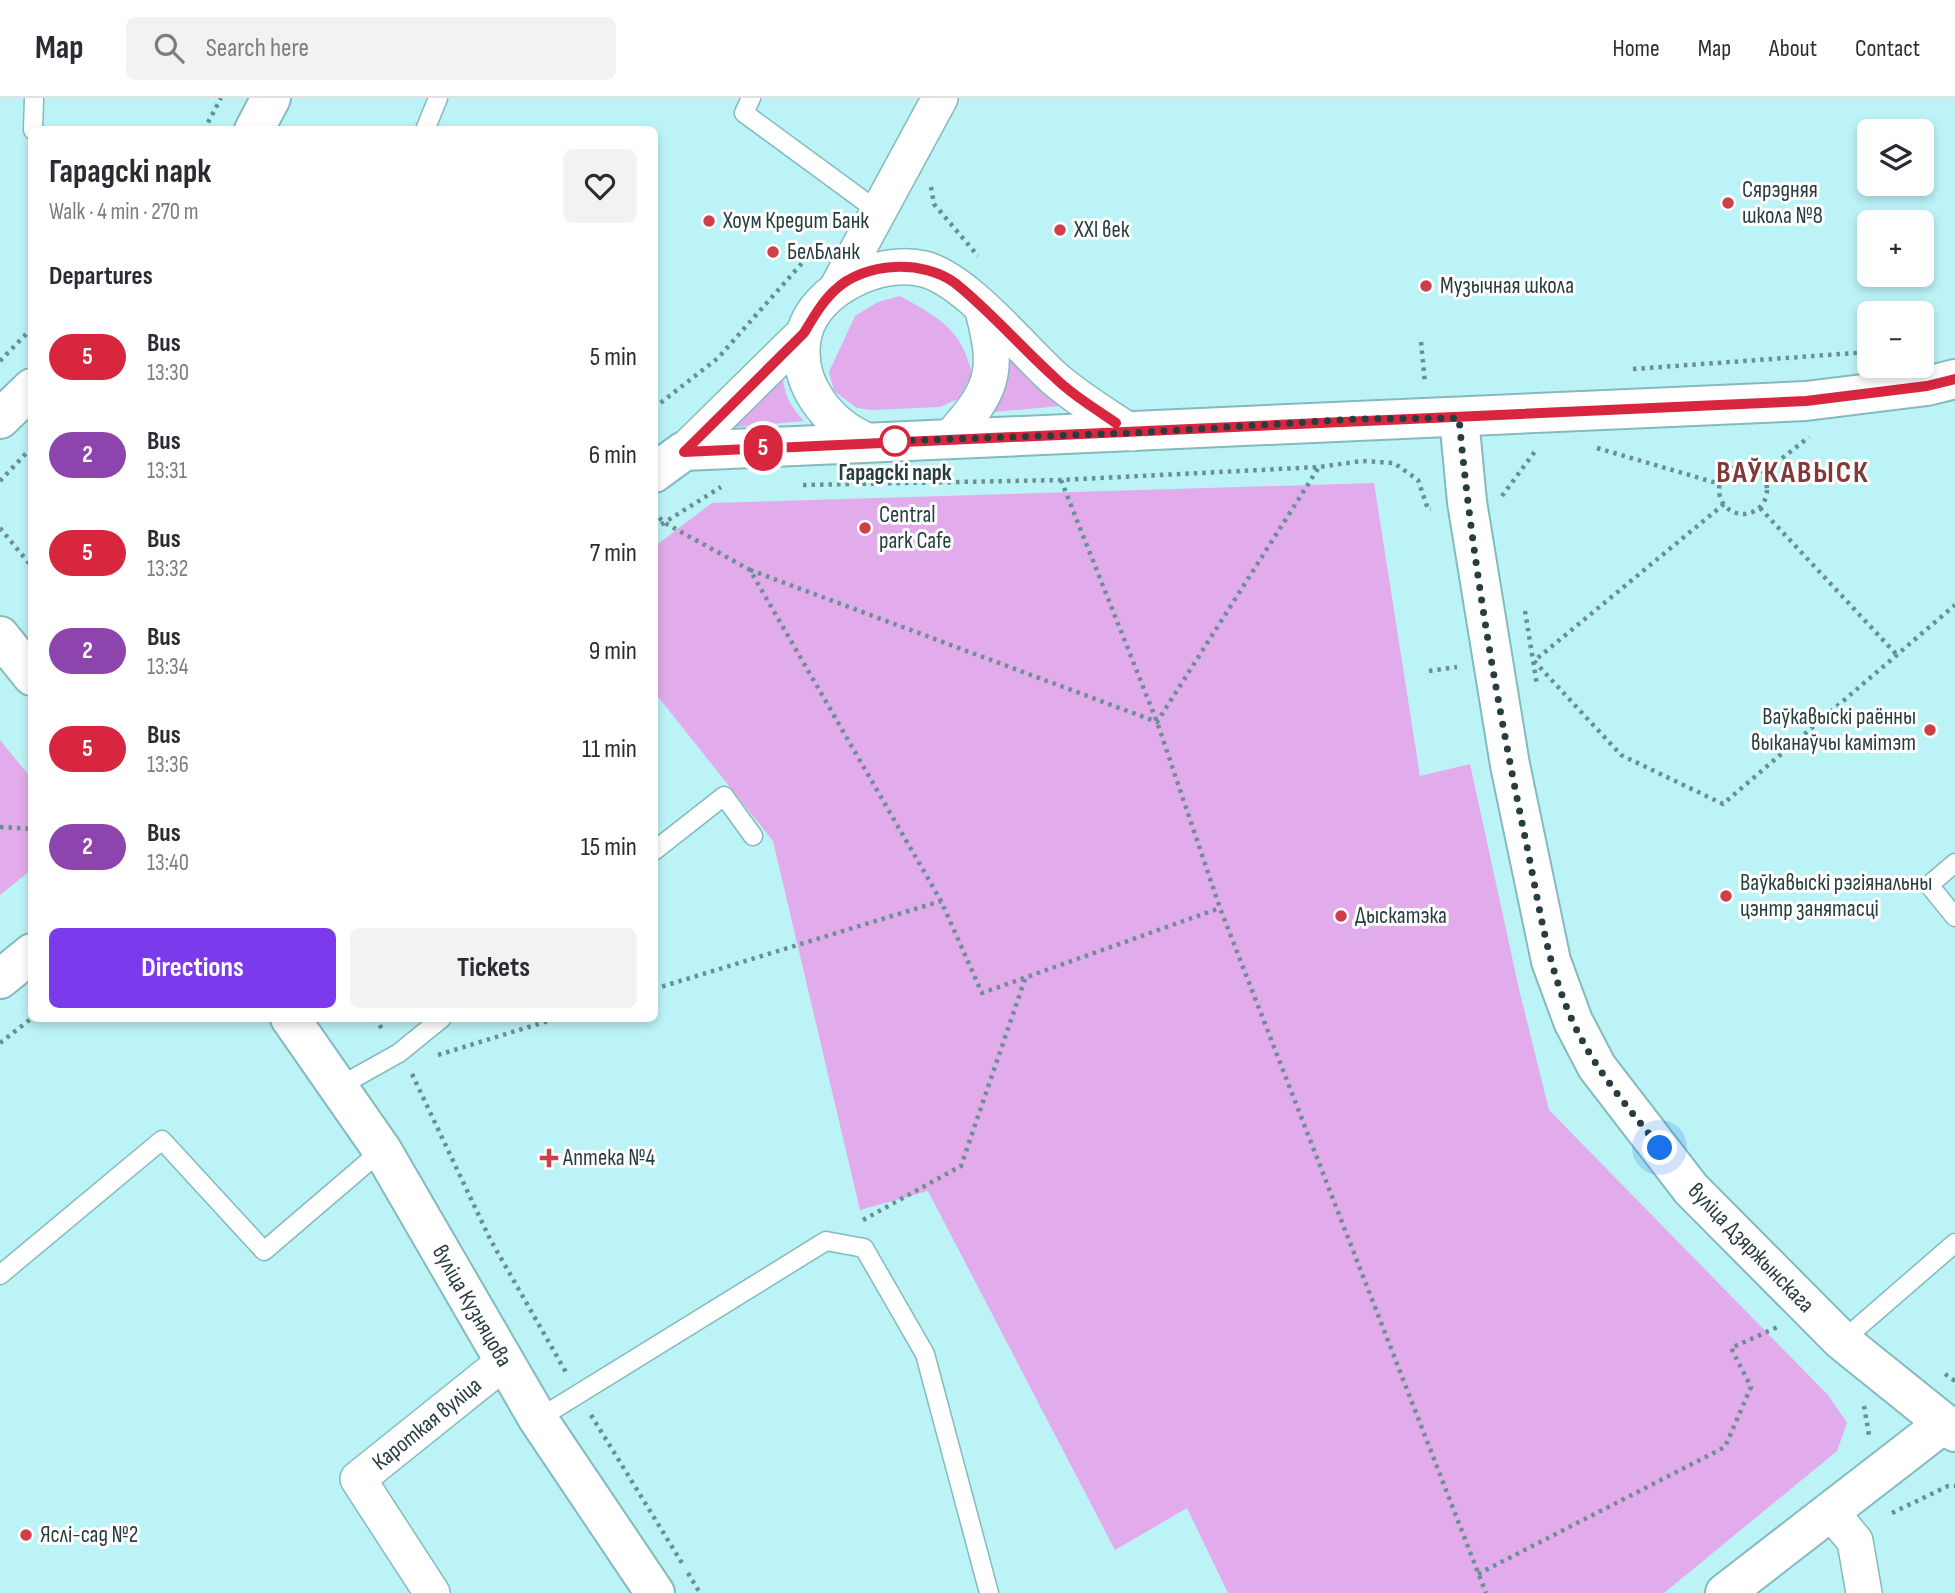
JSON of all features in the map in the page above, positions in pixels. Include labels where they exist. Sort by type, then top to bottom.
[{"type":"main road","points":[[256,126],[271,98]]},
{"type":"main road","points":[[669,462],[870,442],[1132,433],[1357,419],[1459,418],[1806,401],[1927,386],[1955,379]]},
{"type":"main road","points":[[0,419],[28,392]]},
{"type":"main road","name":"вуліца Дзяржынскага","points":[[1459,418],[1467,502],[1510,765],[1551,961],[1573,1021],[1597,1067],[1691,1189],[1842,1341],[1949,1429]]},
{"type":"main road","points":[[0,636],[28,671]]},
{"type":"main road","points":[[0,979],[28,956]]},
{"type":"main road","name":"вуліца Кузняцова","points":[[293,1022],[382,1150],[538,1419],[655,1593]]},
{"type":"main road","points":[[1725,1593],[1830,1511],[1949,1429]]},
{"type":"street","points":[[669,462],[804,333],[836,288],[940,98]]},
{"type":"street","points":[[836,288],[858,276],[893,266],[925,269],[953,282],[1055,379],[1132,433]]},
{"type":"street","points":[[949,439],[974,411],[990,381],[994,351],[983,310]]},
{"type":"street","points":[[804,333],[803,363],[809,385],[821,408],[849,434],[870,442]]},
{"type":"street","name":"Кароткая вуліца","points":[[432,1593],[358,1479],[504,1362]]},
{"type":"street","points":[[1830,1511],[1855,1541],[1864,1593]]},
{"type":"lane","points":[[33,126],[34,98]]},
{"type":"lane","points":[[427,126],[438,98]]},
{"type":"lane","points":[[751,98],[744,113],[879,212]]},
{"type":"lane","points":[[658,848],[724,796],[753,836]]},
{"type":"lane","points":[[1955,863],[1929,885],[1955,917]]},
{"type":"lane","points":[[340,1086],[403,1059],[438,1022]]},
{"type":"lane","points":[[0,1275],[162,1140],[264,1251],[382,1150]]},
{"type":"lane","points":[[538,1419],[825,1241],[864,1248],[925,1354],[989,1593]]},
{"type":"lane","points":[[1842,1341],[1955,1243]]},
{"type":"path","points":[[206,126],[221,98]]},
{"type":"path","points":[[931,186],[934,204],[984,263]]},
{"type":"path","points":[[658,405],[718,358],[822,240]]},
{"type":"path","points":[[0,361],[28,332]]},
{"type":"path","points":[[1421,342],[1425,384]]},
{"type":"path","points":[[1619,370],[1857,353]]},
{"type":"path","points":[[1411,385],[1438,383]]},
{"type":"path","points":[[1762,474],[1811,436]]},
{"type":"path","points":[[1506,510],[1504,496],[1538,447]]},
{"type":"path","points":[[1595,448],[1720,484]]},
{"type":"path","points":[[0,481],[28,451]]},
{"type":"path","points":[[802,485],[1061,480],[1319,467],[1362,461],[1394,463],[1418,480],[1428,509]]},
{"type":"path","points":[[1724,505],[1720,484],[1725,474],[1743,466],[1762,474]]},
{"type":"path","points":[[1157,722],[1319,467]]},
{"type":"path","points":[[1724,505],[1741,514],[1759,508],[1767,492],[1762,474]]},
{"type":"path","points":[[1061,480],[1157,722],[1220,908],[1486,1593]]},
{"type":"path","points":[[658,526],[720,487],[734,487]]},
{"type":"path","points":[[1534,661],[1724,505]]},
{"type":"path","points":[[1759,508],[1897,655]]},
{"type":"path","points":[[658,516],[663,523],[750,570],[1157,722]]},
{"type":"path","points":[[0,528],[28,562]]},
{"type":"path","points":[[750,570],[940,901],[982,993],[1220,908]]},
{"type":"path","points":[[1534,661],[1621,755],[1723,804],[1955,605]]},
{"type":"path","points":[[1524,606],[1537,687]]},
{"type":"path","points":[[1429,671],[1469,665]]},
{"type":"path","points":[[0,827],[28,829]]},
{"type":"path","points":[[658,988],[940,901]]},
{"type":"path","points":[[825,1241],[961,1166],[1025,978]]},
{"type":"path","points":[[0,1043],[28,1021]]},
{"type":"path","points":[[378,1022],[403,1059],[490,1239],[579,1394],[700,1593]]},
{"type":"path","points":[[403,1059],[543,1022]]},
{"type":"path","points":[[1478,1573],[1725,1447],[1751,1387],[1731,1348],[1787,1323]]},
{"type":"path","points":[[1944,1373],[1955,1381]]},
{"type":"path","points":[[1914,1504],[1948,1486],[1955,1486]]},
{"type":"shaded area","points":[[900,296],[937,318],[955,335],[972,374],[958,399],[940,407],[871,410],[857,408],[834,391],[829,372],[855,316],[878,302]]},
{"type":"shaded area","points":[[1006,351],[1061,406],[994,412],[1009,373]]},
{"type":"shaded area","points":[[782,372],[788,398],[804,421],[724,428]]},
{"type":"shaded area","name":"Гарадскі парк","points":[[1374,483],[1420,776],[1470,764],[1519,989],[1549,1110],[1828,1395],[1847,1423],[1837,1451],[1664,1593],[1228,1593],[1187,1508],[1115,1550],[928,1191],[860,1210],[773,841],[658,697],[658,544],[712,503]]},
{"type":"shaded area","points":[[0,740],[28,774],[28,872],[0,895]]},
{"type":"bus line","name":"5","points":[[1116,423],[1055,379],[953,282],[925,269],[893,266],[858,276],[836,288],[804,333],[684,452],[1132,433],[1357,419],[1459,418],[1806,401],[1927,386],[1955,379]]},
{"type":"place","name":"Сярэдняя школа №8","points":[[1728,203]]},
{"type":"place","name":"Хоум Кредит Банк","points":[[709,221]]},
{"type":"place","name":"XXI век","points":[[1060,230]]},
{"type":"place","name":"БелБланк","points":[[773,252]]},
{"type":"place","name":"Музычная школа","points":[[1426,286]]},
{"type":"place","name":"Гарадскі парк","points":[[895,441]]},
{"type":"place","name":"Central park Cafe","points":[[865,528]]},
{"type":"place","name":"Ваўкавыскі раённы выканаўчы камітэт","points":[[1930,730]]},
{"type":"place","name":"Ваўкавыскі рэгіянальны цэнтр занятасці","points":[[1726,896]]},
{"type":"place","name":"Дыскатэка","points":[[1341,916]]},
{"type":"place","name":"Аптека №4","points":[[549,1158]]},
{"type":"place","name":"Яслі-сад №2","points":[[26,1535]]},
{"type":"district","name":"ВАЎКАВЫСК","points":[[1793,473]]},
{"type":"route","points":[[895,441],[891,441],[1132,433],[1357,419],[1459,418],[1467,502],[1510,765],[1551,961],[1573,1021],[1597,1067],[1660,1148]]}]
